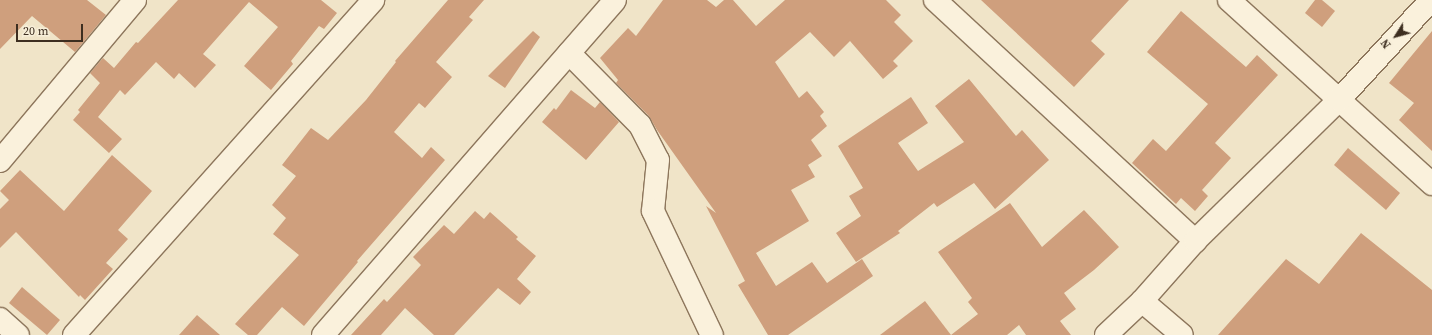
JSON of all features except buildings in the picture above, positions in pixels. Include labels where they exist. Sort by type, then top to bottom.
[{"type":"street","points":[[0,161],[135,0]]},
{"type":"street","points":[[74,335],[373,0]]},
{"type":"street","points":[[323,335],[615,0]]},
{"type":"street","points":[[934,0],[1195,240]]},
{"type":"street","points":[[1229,0],[1432,184]]},
{"type":"street","points":[[1106,335],[1142,301],[1195,240],[1339,100],[1431,0]]},
{"type":"street","points":[[569,53],[640,125],[658,160],[654,211],[712,335]]},
{"type":"street","points":[[1142,301],[1182,335]]},
{"type":"street","points":[[0,319],[18,335]]}]
